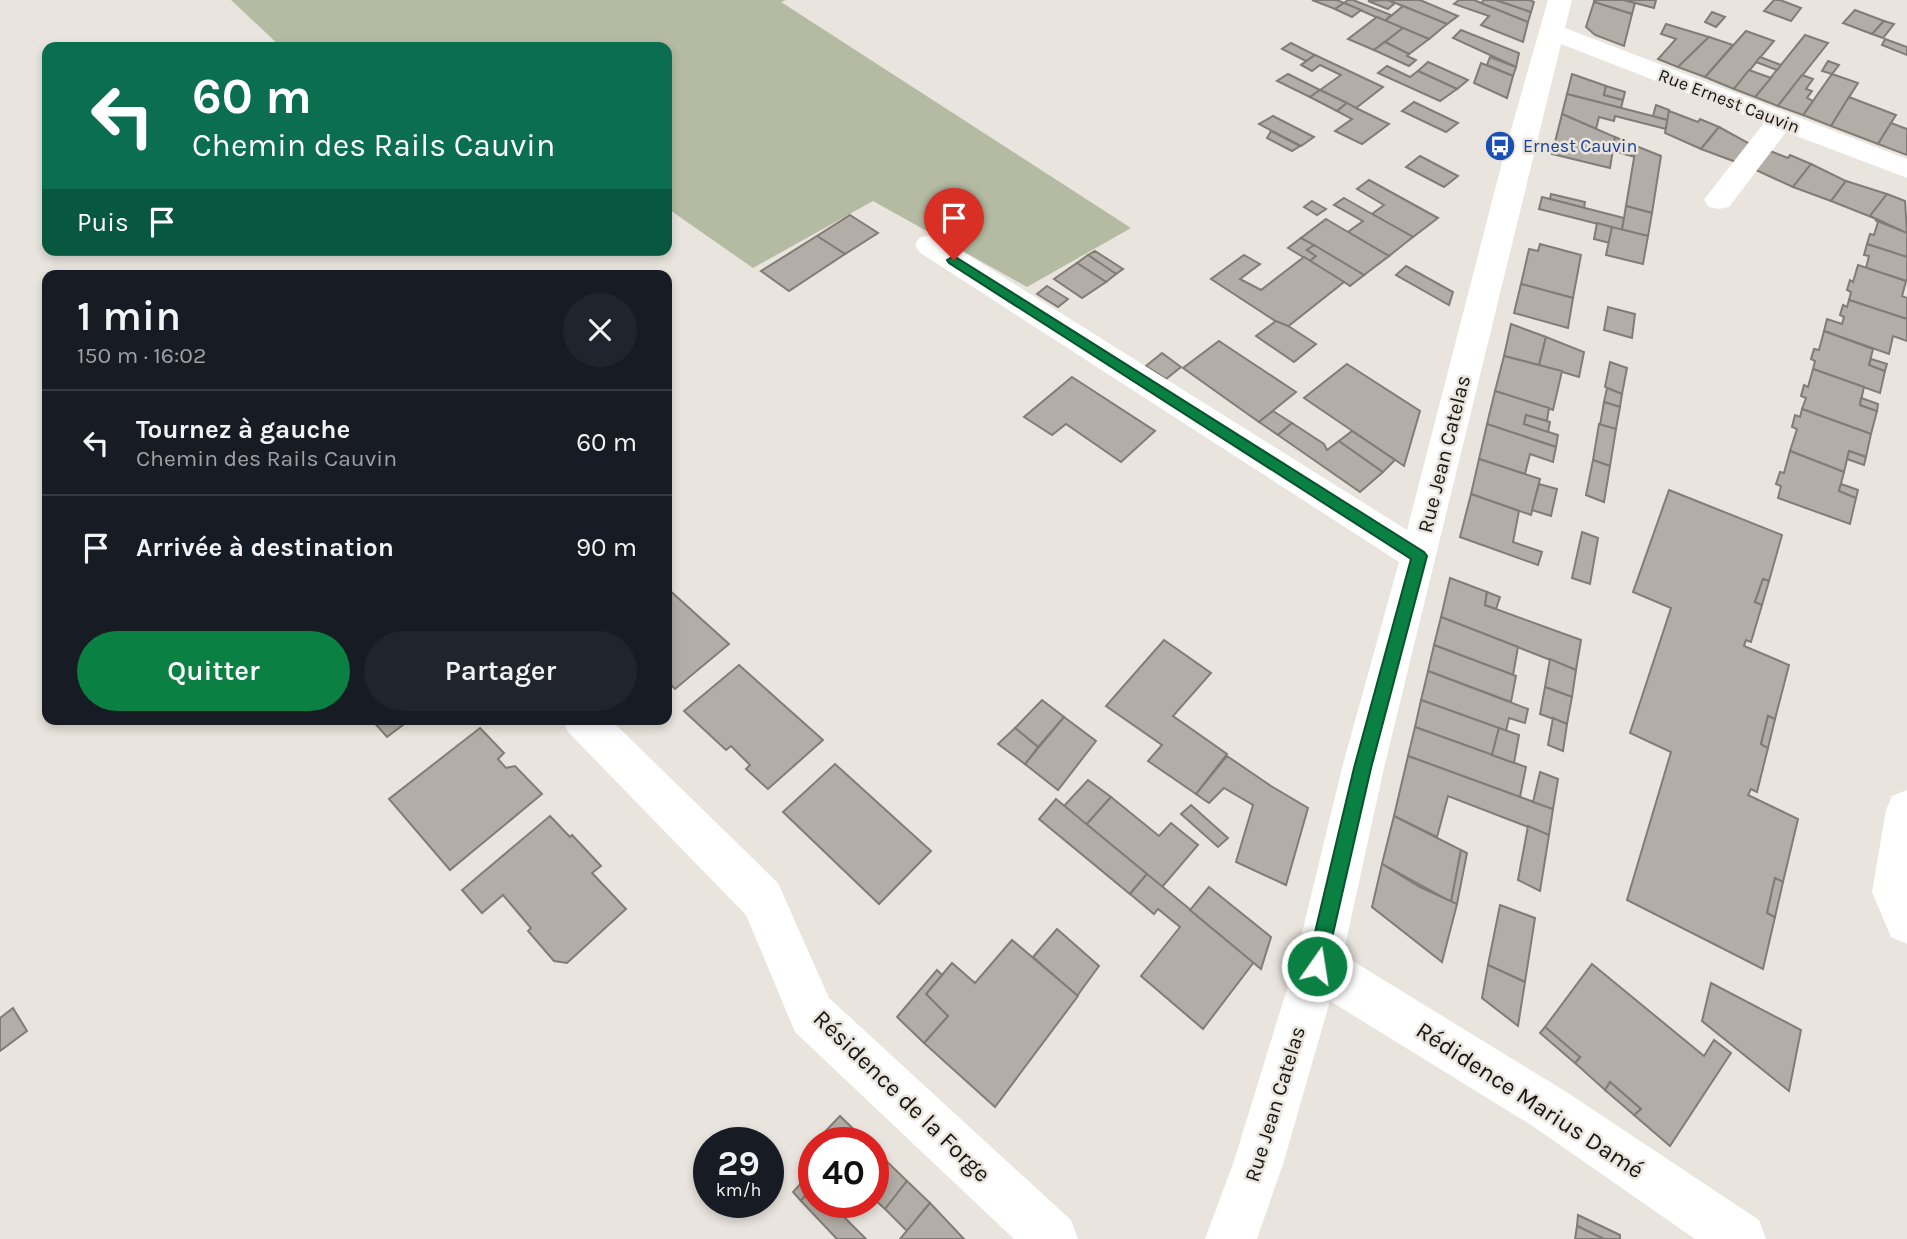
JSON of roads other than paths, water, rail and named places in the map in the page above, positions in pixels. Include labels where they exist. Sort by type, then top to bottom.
[{"type":"street","name":"Rue Ernest Cauvin","points":[[1556,16],[1780,121],[1907,169]]},
{"type":"street","name":"Rue Jean Catelas","points":[[1231,1239],[1259,1161],[1317,966],[1363,768],[1419,556],[1519,151],[1556,16]]},
{"type":"street","points":[[1719,200],[1780,121]]},
{"type":"street","points":[[930,245],[1419,556]]},
{"type":"street","name":"Résidence de la Forge","points":[[588,725],[762,899],[813,1015],[1052,1239]]},
{"type":"street","points":[[1907,810],[1894,892],[1907,921]]},
{"type":"street","name":"Rédidence Marius Damé","points":[[1317,966],[1551,1110],[1740,1239]]},
{"type":"place","name":"Ernest Cauvin","points":[[1500,146]]}]
